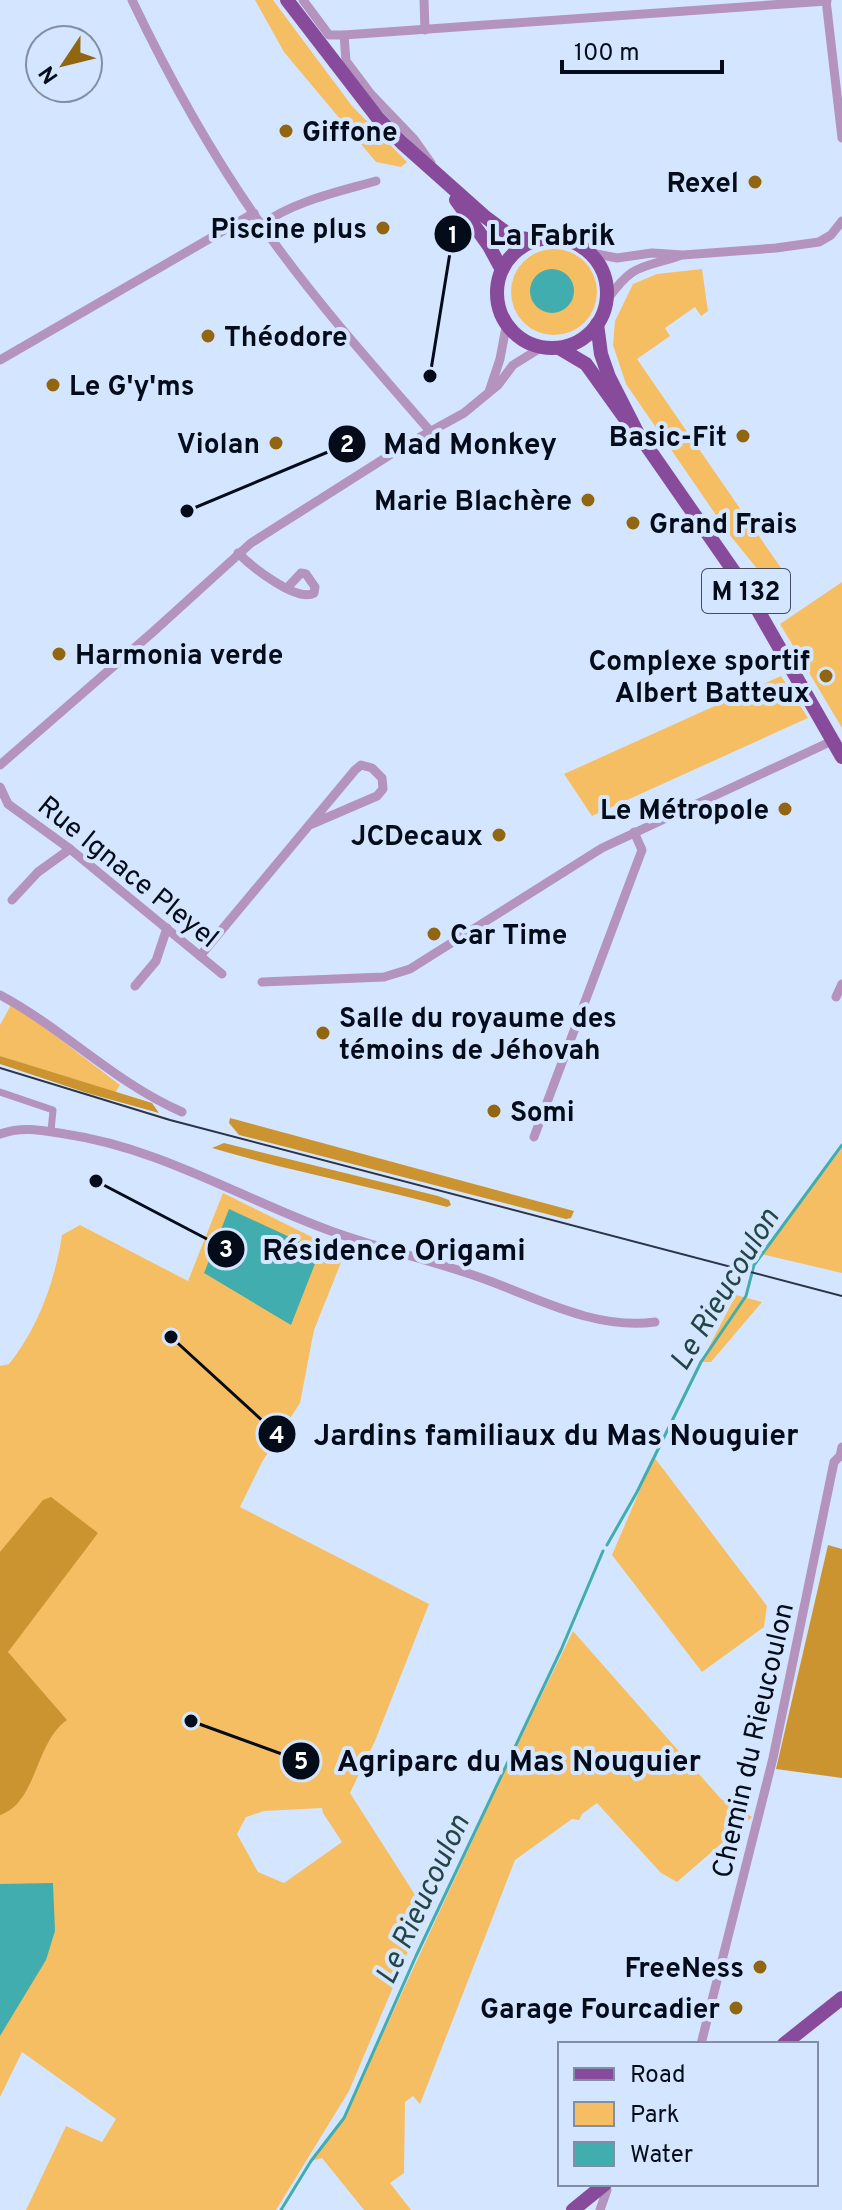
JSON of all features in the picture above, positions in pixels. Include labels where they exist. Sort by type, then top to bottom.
[{"type":"main road","points":[[287,0],[377,117],[442,180],[512,237],[535,240],[562,238],[577,243],[591,253],[605,278],[607,300],[597,324],[576,342],[559,348],[542,347],[526,340],[507,322],[498,296],[502,270],[518,249],[535,240]]},
{"type":"main road","points":[[442,180],[489,246],[502,270]]},
{"type":"main road","name":"M 132","points":[[597,324],[601,354],[609,377],[628,409],[637,432]]},
{"type":"main road","name":"M 132","points":[[559,348],[586,364],[744,586],[842,757]]},
{"type":"main road","points":[[787,2042],[842,1998]]},
{"type":"main road","points":[[573,2210],[609,2186]]},
{"type":"main road","points":[[584,2210],[609,2186]]},
{"type":"street","points":[[132,0],[175,84],[261,225],[341,330],[430,431]]},
{"type":"street","points":[[303,0],[329,35],[826,0],[842,138]]},
{"type":"street","points":[[424,0],[425,30]]},
{"type":"street","points":[[344,35],[346,61],[424,152],[442,180]]},
{"type":"street","points":[[261,225],[278,213],[376,181]]},
{"type":"street","points":[[0,360],[254,213]]},
{"type":"street","points":[[591,253],[617,258],[652,253],[683,255],[819,242],[831,235],[842,221]]},
{"type":"street","points":[[607,300],[630,272],[683,255]]},
{"type":"street","points":[[489,392],[500,359],[507,322]]},
{"type":"street","points":[[0,765],[238,553],[321,497],[464,413],[498,385],[513,365],[542,347]]},
{"type":"street","points":[[238,553],[287,588]]},
{"type":"street","points":[[262,982],[384,977],[410,969],[602,848],[832,741]]},
{"type":"street","points":[[200,956],[361,765],[372,768],[382,778],[383,789],[377,796],[312,824]]},
{"type":"street","name":"Rue Ignace Pleyel","points":[[0,787],[4,804],[70,849],[222,974]]},
{"type":"street","points":[[534,1137],[642,850],[634,832]]},
{"type":"street","points":[[12,900],[38,872],[70,849]]},
{"type":"street","points":[[135,986],[156,961],[167,928]]},
{"type":"street","points":[[836,997],[842,984]]},
{"type":"street","points":[[0,995],[29,1011],[108,1071],[155,1100],[182,1112]]},
{"type":"street","points":[[0,1092],[53,1110],[51,1131]]},
{"type":"street","points":[[0,1134],[16,1128],[108,1142],[157,1157],[330,1231],[444,1264],[599,1321],[630,1325],[655,1322]]},
{"type":"street","name":"Chemin du Rieucoulon","points":[[702,2042],[773,1758],[834,1462],[841,1453]]},
{"type":"street","points":[[600,2210],[609,2186]]},
{"type":"green space","points":[[255,0],[273,0],[352,106],[407,162],[401,167],[376,162],[284,52]]},
{"type":"green space","points":[[554,249],[570,253],[584,262],[593,276],[597,292],[593,308],[584,322],[570,331],[554,335],[538,331],[524,322],[515,308],[511,292],[515,276],[524,262],[538,253]]},
{"type":"green space","points":[[702,269],[708,311],[701,316],[695,307],[665,328],[670,336],[637,359],[781,568],[767,581],[729,534],[626,384],[613,345],[615,321],[633,284],[657,274]]},
{"type":"green space","name":"Complexe sportif Albert Batteux","points":[[842,582],[842,728],[780,624]]},
{"type":"green space","points":[[781,676],[808,718],[592,816],[564,774]]},
{"type":"green space","points":[[11,1005],[120,1085],[115,1093],[0,1056],[0,1025]]},
{"type":"green space","points":[[842,1148],[842,1273],[761,1254]]},
{"type":"green space","points":[[223,1193],[332,1247],[346,1250],[314,1330],[300,1403],[262,1462],[240,1507],[429,1604],[375,1741],[350,1793],[419,1901],[427,1907],[349,2091],[276,2210],[26,2210],[66,2126],[102,2142],[116,2119],[22,2052],[0,2097],[0,1366],[9,1364],[37,1319],[50,1287],[62,1235],[80,1225],[188,1281]],"holes":[[[322,1808],[342,1842],[284,1883],[258,1872],[237,1834],[246,1817],[264,1811]]]},
{"type":"green space","points":[[736,1295],[762,1302],[711,1362],[701,1362]]},
{"type":"green space","points":[[654,1457],[767,1606],[764,1627],[702,1672],[612,1555]]},
{"type":"green space","points":[[573,1631],[721,1799],[752,1817],[677,1882],[661,1873],[597,1803],[579,1820],[572,1819],[515,1860],[420,2104],[413,2096],[405,2102],[404,2173],[390,2183],[411,2210],[364,2210],[322,2158],[311,2161],[344,2118]]},
{"type":"shaded area","points":[[0,1056],[152,1103],[159,1113],[0,1064]]},
{"type":"shaded area","points":[[230,1118],[574,1211],[571,1218],[566,1219],[239,1135],[229,1123]]},
{"type":"shaded area","points":[[224,1143],[438,1196],[449,1200],[451,1205],[447,1207],[212,1148]]},
{"type":"shaded area","points":[[51,1497],[98,1533],[8,1652],[67,1720],[48,1742],[22,1798],[0,1815],[0,1552],[43,1500]]},
{"type":"shaded area","points":[[828,1545],[842,1549],[842,1778],[776,1769]]},
{"type":"water","points":[[552,269],[568,275],[574,291],[568,307],[552,313],[536,307],[530,291],[536,275]]},
{"type":"water","points":[[229,1209],[320,1251],[291,1325],[204,1273]]},
{"type":"water","points":[[53,1883],[55,1931],[46,1960],[0,2036],[0,1884]]},
{"type":"waterway","name":"Le Rieucoulon","points":[[607,1545],[637,1492],[701,1362],[746,1296],[754,1265],[842,1145]]},
{"type":"waterway","name":"Le Rieucoulon","points":[[281,2210],[311,2161],[344,2118],[416,1956],[561,1650],[603,1551]]},
{"type":"tram line","points":[[0,1068],[170,1120],[842,1296]]},
{"type":"place","name":"Giffone","points":[[286,131]]},
{"type":"place","name":"Rexel","points":[[755,182]]},
{"type":"place","name":"Piscine plus","points":[[383,228]]},
{"type":"place","name":"Théodore","points":[[208,336]]},
{"type":"place","name":"La Fabrik","points":[[430,376]]},
{"type":"place","name":"Le G'y'ms","points":[[53,385]]},
{"type":"place","name":"Basic-Fit","points":[[743,436]]},
{"type":"place","name":"Violan","points":[[276,443]]},
{"type":"place","name":"Marie Blachère","points":[[588,500]]},
{"type":"place","name":"Mad Monkey","points":[[187,511]]},
{"type":"place","name":"Grand Frais","points":[[633,523]]},
{"type":"place","name":"Harmonia verde","points":[[59,654]]},
{"type":"place","name":"Complexe sportif Albert Batteux","points":[[826,676]]},
{"type":"place","name":"Le Métropole","points":[[785,809]]},
{"type":"place","name":"JCDecaux","points":[[499,835]]},
{"type":"place","name":"Car Time","points":[[434,934]]},
{"type":"place","name":"Salle du royaume des témoins de Jéhovah","points":[[323,1033]]},
{"type":"place","name":"Somi","points":[[494,1111]]},
{"type":"place","name":"Résidence Origami","points":[[96,1181]]},
{"type":"place","name":"Jardins familiaux du Mas Nouguier","points":[[171,1337]]},
{"type":"place","name":"Agriparc du Mas Nouguier","points":[[191,1721]]},
{"type":"place","name":"FreeNess","points":[[760,1967]]},
{"type":"place","name":"Garage Fourcadier","points":[[736,2008]]}]
